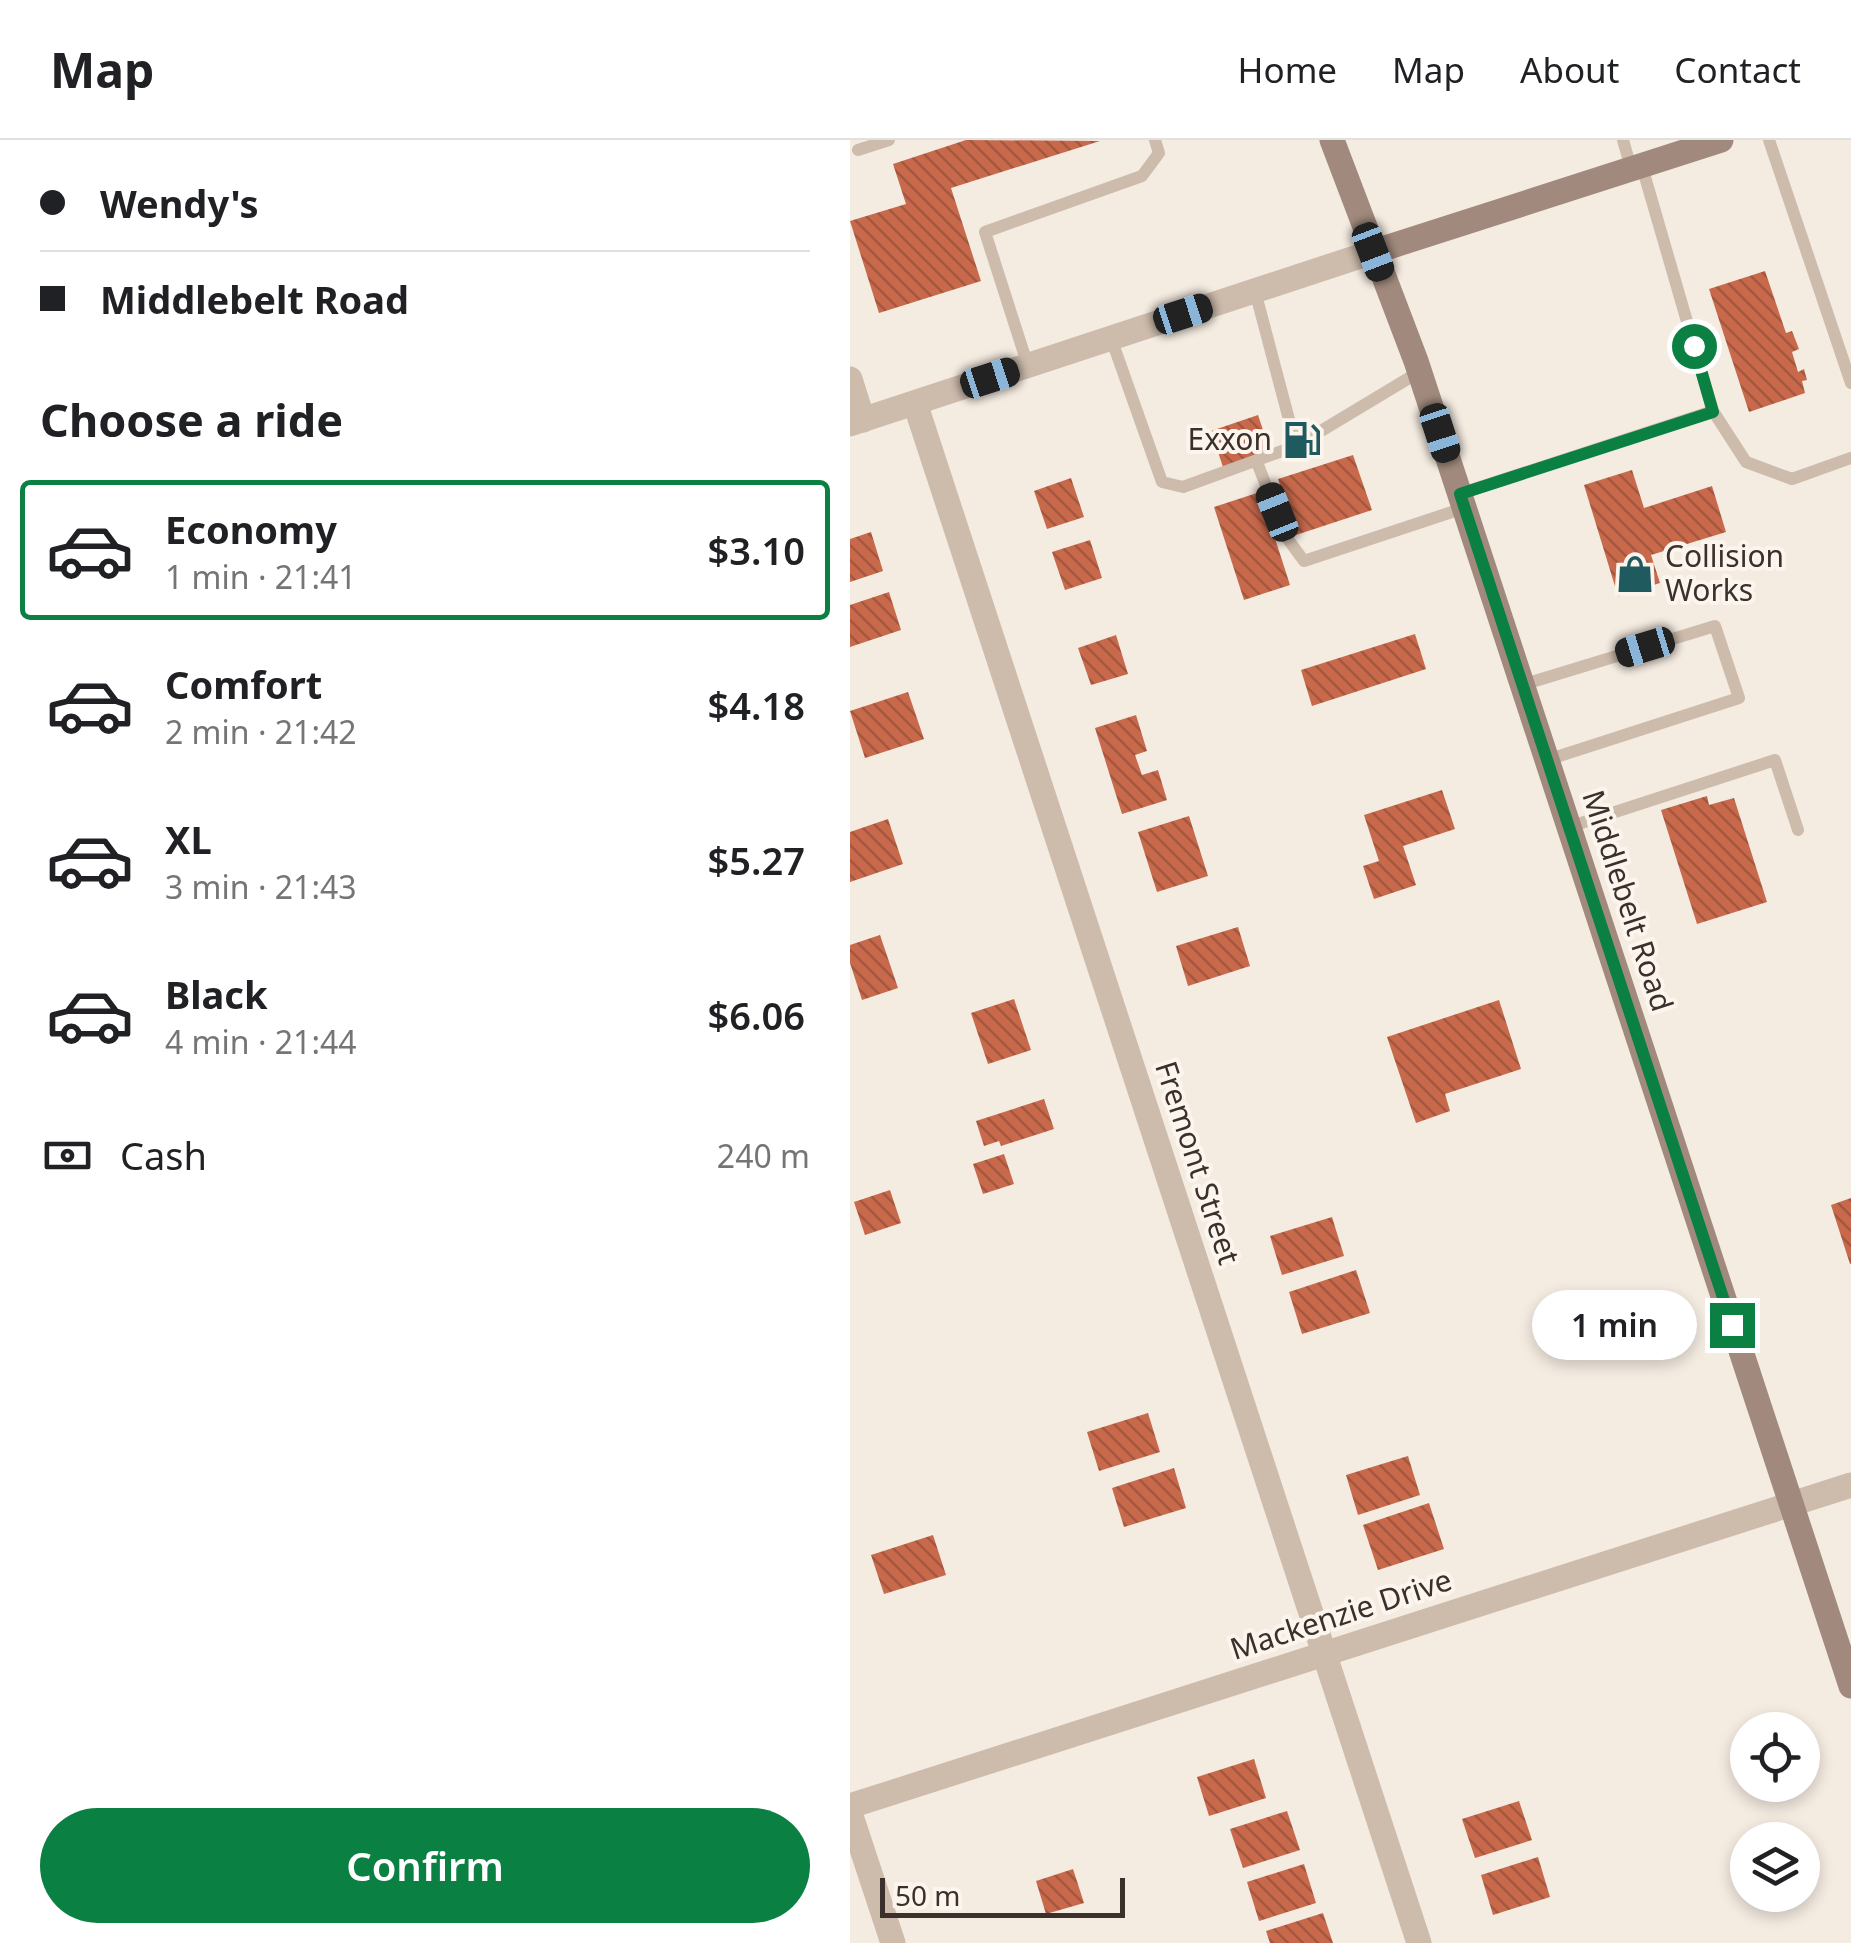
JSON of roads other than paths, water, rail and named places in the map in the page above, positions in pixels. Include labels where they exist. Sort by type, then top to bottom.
[{"type":"main road","name":"Middlebelt Road","points":[[1332,140],[1420,372],[1851,1686]]},
{"type":"main road","points":[[1373,252],[1721,140]]},
{"type":"street","points":[[850,380],[856,422],[1373,252]]},
{"type":"street","name":"Fremont Street","points":[[914,402],[1419,1943]]},
{"type":"street","name":"Mackenzie Drive","points":[[850,1809],[1851,1485]]},
{"type":"street","points":[[850,1809],[893,1943]]},
{"type":"lane","points":[[858,150],[889,140]]},
{"type":"lane","points":[[1028,366],[985,232],[1142,176],[1160,152],[1155,140]]},
{"type":"lane","points":[[1623,140],[1636,166],[1713,412],[1746,462],[1792,479],[1851,458]]},
{"type":"lane","points":[[1769,140],[1851,383]]},
{"type":"lane","points":[[1255,291],[1296,446]]},
{"type":"lane","points":[[1110,338],[1162,482],[1183,487],[1296,446],[1420,372]]},
{"type":"lane","points":[[1256,460],[1292,546],[1304,561],[1713,412]]},
{"type":"lane","points":[[1522,685],[1714,626],[1739,698],[1547,760]]},
{"type":"lane","points":[[1569,827],[1775,760],[1798,830]]},
{"type":"place","name":"Exxon","points":[[1302,440]]},
{"type":"place","name":"Collision Works","points":[[1635,574]]}]
